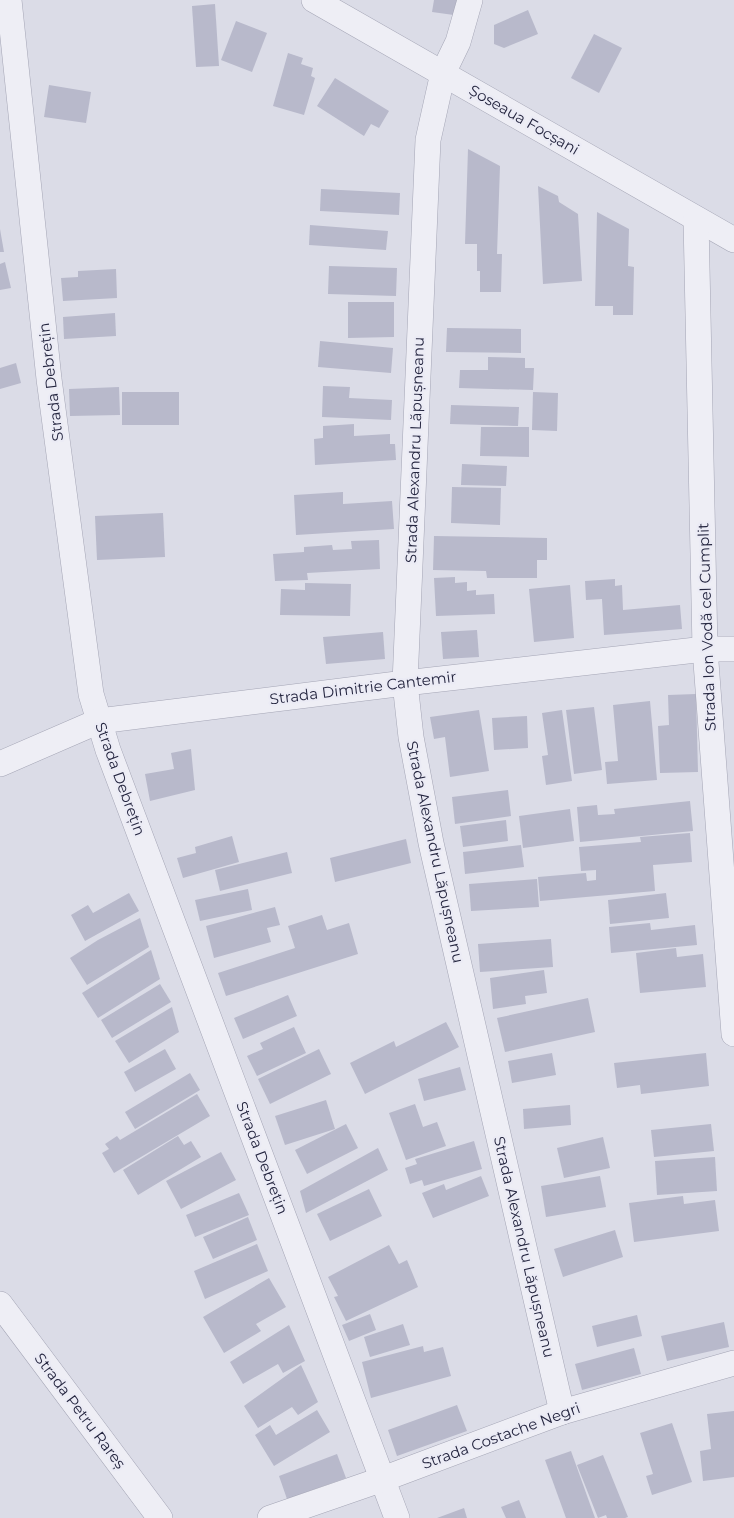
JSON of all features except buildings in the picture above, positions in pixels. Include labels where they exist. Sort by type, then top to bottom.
[{"type":"street","name":"Șoseaua Focșani","points":[[314,0],[734,240]]},
{"type":"street","name":"Strada Alexandru Lăpușneanu","points":[[470,0],[458,42],[444,73],[428,140],[405,683],[411,737],[430,843],[562,1412]]},
{"type":"street","name":"Strada Debrețin","points":[[6,3],[50,379],[91,694],[99,721],[397,1518]]},
{"type":"street","name":"Strada Ion Vodă cel Cumplit","points":[[696,219],[705,649],[732,969],[734,1034]]},
{"type":"street","name":"Strada Dimitrie Cantemir","points":[[0,764],[99,721],[405,683],[705,649],[734,649]]},
{"type":"street","name":"Strada Petru Rareș","points":[[0,1304],[160,1518]]},
{"type":"street","name":"Strada Costache Negri","points":[[270,1518],[383,1479],[562,1412],[734,1363]]}]
